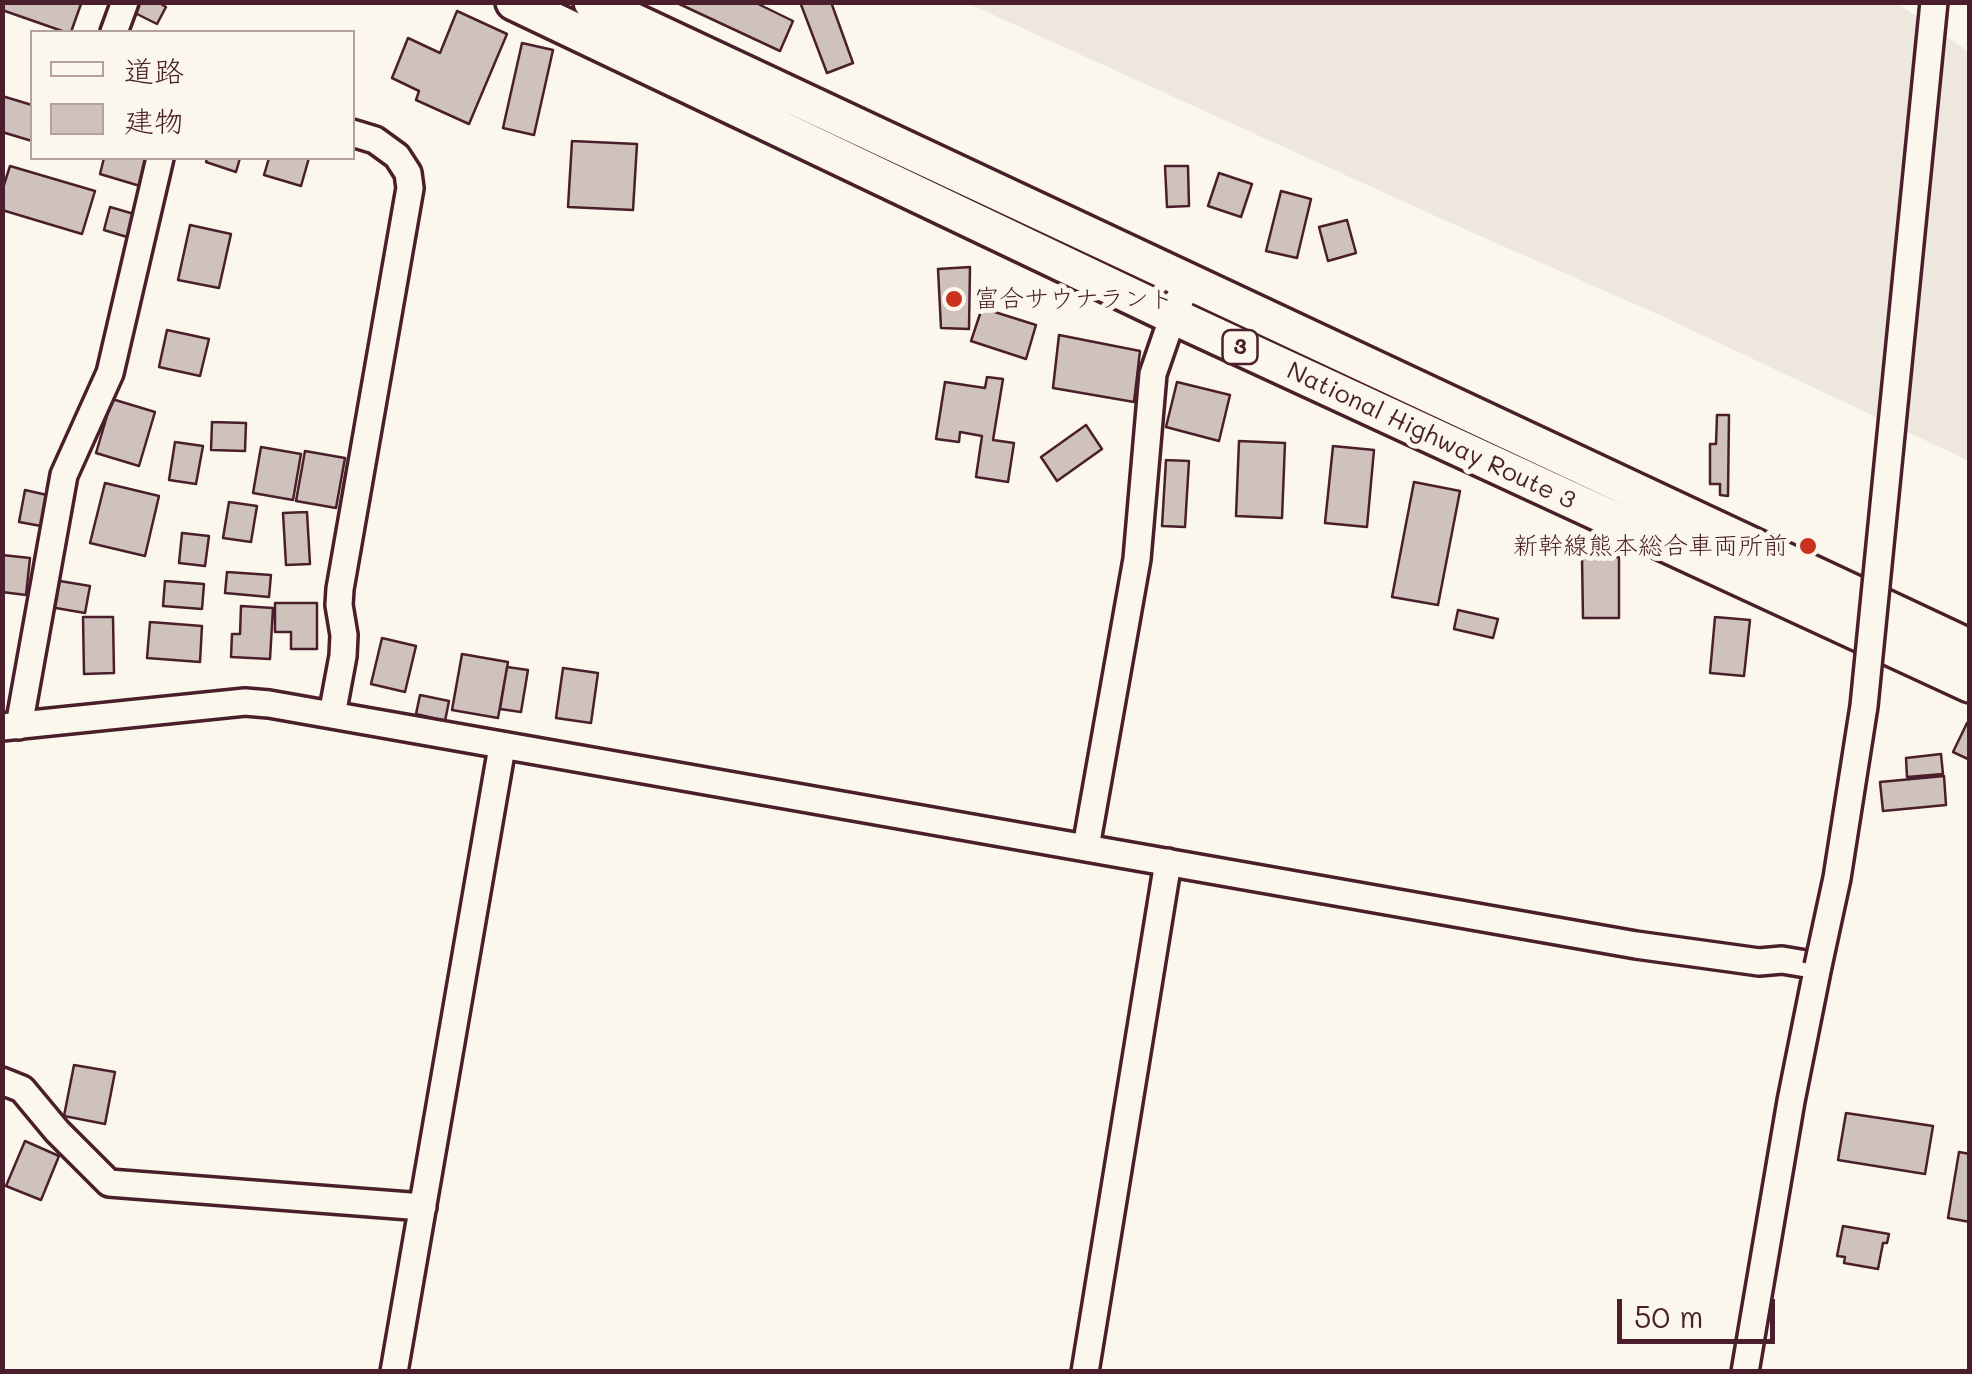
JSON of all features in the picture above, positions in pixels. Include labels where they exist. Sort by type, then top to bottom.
[{"type":"highway","name":"National Highway Route 3","points":[[514,2],[1173,316],[1970,684]]},
{"type":"highway","name":"National Highway Route 3","points":[[592,2],[1970,648]]},
{"type":"street","points":[[115,30],[125,2]]},
{"type":"street","points":[[1745,1372],[1790,1100],[1840,861],[1864,706],[1934,2]]},
{"type":"street","points":[[332,715],[343,656],[340,589],[410,188],[408,172],[397,156],[375,140],[355,134]]},
{"type":"street","points":[[160,160],[110,373],[64,474],[11,727],[245,702],[1636,945],[1818,966]]},
{"type":"street","points":[[1086,848],[1137,559],[1153,374],[1188,282]]},
{"type":"street","points":[[394,1372],[502,747]]},
{"type":"street","points":[[1085,1372],[1168,862]]},
{"type":"street","points":[[2,1080],[22,1089],[109,1183],[423,1207]]},
{"type":"shaded area","points":[[967,3],[1897,3],[1969,52],[1969,461],[1664,317]]},
{"type":"building","points":[[2,2],[81,4],[72,30],[59,30],[2,10]]},
{"type":"building","points":[[136,2],[158,2],[166,7],[157,24],[131,11]]},
{"type":"building","points":[[675,2],[754,2],[793,21],[780,51]]},
{"type":"building","points":[[800,2],[831,2],[853,63],[827,73]]},
{"type":"building","points":[[457,11],[507,34],[469,124],[416,100],[419,91],[392,78],[408,38],[440,53]]},
{"type":"building","points":[[522,43],[553,50],[534,135],[503,128]]},
{"type":"building","points":[[2,96],[30,104],[30,140],[2,132]]},
{"type":"building","points":[[572,141],[637,144],[633,210],[568,207]]},
{"type":"building","points":[[104,160],[147,160],[140,186],[100,174]]},
{"type":"building","points":[[206,160],[239,160],[236,172]]},
{"type":"building","points":[[268,160],[308,160],[301,186],[264,175]]},
{"type":"building","points":[[10,166],[95,191],[82,234],[2,210],[2,191]]},
{"type":"building","points":[[1165,166],[1188,166],[1189,206],[1167,207]]},
{"type":"building","points":[[1219,173],[1252,184],[1241,217],[1208,206]]},
{"type":"building","points":[[1281,191],[1311,199],[1297,258],[1266,251]]},
{"type":"building","points":[[110,207],[134,214],[127,237],[104,230]]},
{"type":"building","points":[[1347,220],[1356,253],[1328,261],[1319,227]]},
{"type":"building","points":[[190,225],[231,234],[219,288],[178,280]]},
{"type":"building","name":"富合サウナランド","points":[[970,267],[969,329],[941,328],[938,269]]},
{"type":"building","points":[[982,308],[1036,325],[1026,359],[971,341]]},
{"type":"building","points":[[167,330],[209,339],[200,376],[159,367]]},
{"type":"building","points":[[1059,335],[1140,351],[1134,402],[1053,388]]},
{"type":"building","points":[[987,377],[1003,379],[993,440],[1014,443],[1008,482],[976,477],[982,436],[960,432],[959,442],[936,439],[945,382],[985,388]]},
{"type":"building","points":[[1177,382],[1230,395],[1219,441],[1166,427]]},
{"type":"building","points":[[112,399],[155,412],[139,466],[96,453]]},
{"type":"building","points":[[1717,415],[1729,415],[1728,496],[1720,495],[1720,484],[1710,484],[1710,444],[1716,444]]},
{"type":"building","points":[[212,422],[246,423],[245,451],[211,450]]},
{"type":"building","points":[[1086,425],[1102,449],[1057,481],[1041,457]]},
{"type":"building","points":[[1239,441],[1285,443],[1282,518],[1236,516]]},
{"type":"building","points":[[175,442],[203,446],[196,484],[169,480]]},
{"type":"building","points":[[1333,446],[1374,450],[1367,527],[1325,523]]},
{"type":"building","points":[[261,447],[301,454],[293,500],[253,493]]},
{"type":"building","points":[[305,451],[345,458],[336,508],[296,501]]},
{"type":"building","points":[[1166,460],[1189,461],[1185,527],[1162,526]]},
{"type":"building","points":[[1414,482],[1460,491],[1438,605],[1392,597]]},
{"type":"building","points":[[105,483],[159,496],[145,556],[90,543]]},
{"type":"building","points":[[25,490],[47,495],[41,526],[19,522]]},
{"type":"building","points":[[229,502],[257,506],[251,542],[223,538]]},
{"type":"building","points":[[307,512],[310,564],[286,565],[283,513]]},
{"type":"building","points":[[182,533],[209,536],[205,566],[179,563]]},
{"type":"building","points":[[2,555],[30,558],[26,595],[2,592]]},
{"type":"building","points":[[1582,557],[1619,557],[1619,618],[1583,618]]},
{"type":"building","points":[[227,572],[271,575],[269,597],[225,593]]},
{"type":"building","points":[[48,579],[90,586],[85,613],[44,606]]},
{"type":"building","points":[[165,581],[204,584],[202,609],[163,606]]},
{"type":"building","points":[[275,603],[317,603],[317,649],[291,649],[291,632],[275,632]]},
{"type":"building","points":[[241,606],[273,608],[270,659],[231,657],[232,634],[240,634]]},
{"type":"building","points":[[1458,610],[1498,619],[1493,638],[1454,629]]},
{"type":"building","points":[[83,617],[113,617],[114,673],[84,674]]},
{"type":"building","points":[[1715,617],[1750,620],[1744,676],[1710,673]]},
{"type":"building","points":[[150,622],[202,626],[200,662],[147,658]]},
{"type":"building","points":[[382,638],[416,646],[405,692],[371,684]]},
{"type":"building","points":[[462,654],[508,662],[498,718],[452,710]]},
{"type":"building","points":[[507,667],[528,670],[521,712],[500,709]]},
{"type":"building","points":[[563,668],[598,673],[591,723],[556,718]]},
{"type":"building","points":[[420,695],[449,701],[445,721],[416,714]]},
{"type":"building","points":[[1967,723],[1970,724],[1970,760],[1953,752]]},
{"type":"building","points":[[1941,754],[1943,774],[1907,777],[1906,758]]},
{"type":"building","points":[[1944,776],[1946,805],[1883,811],[1880,782]]},
{"type":"building","points":[[74,1065],[115,1072],[105,1124],[64,1116]]},
{"type":"building","points":[[1846,1113],[1933,1126],[1925,1174],[1838,1160]]},
{"type":"building","points":[[25,1141],[59,1156],[41,1200],[6,1186]]},
{"type":"building","points":[[1959,1152],[1970,1154],[1970,1222],[1948,1218]]},
{"type":"building","points":[[1843,1226],[1889,1234],[1887,1243],[1883,1243],[1878,1269],[1844,1263],[1845,1257],[1837,1256]]},
{"type":"place","name":"富合サウナランド","points":[[954,299]]},
{"type":"place","name":"新幹線熊本総合車両所前","points":[[1808,546]]}]
